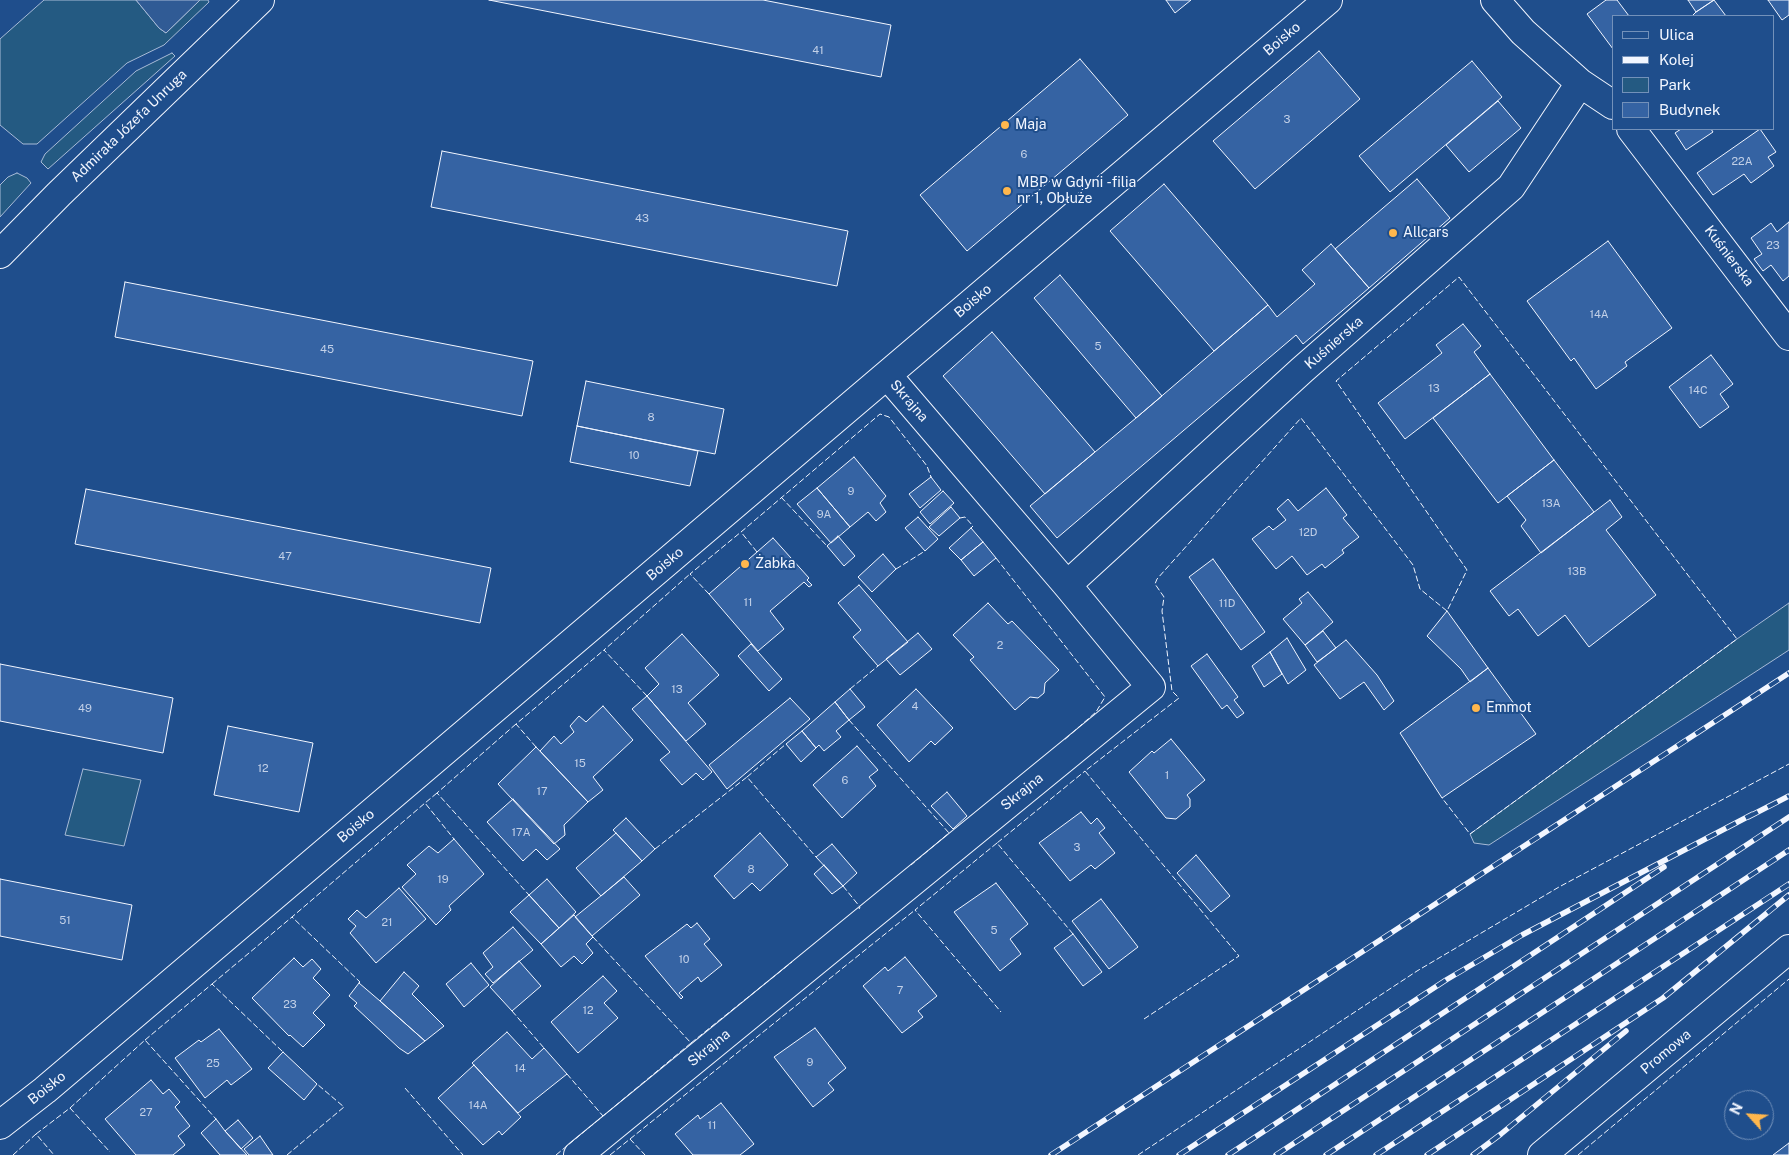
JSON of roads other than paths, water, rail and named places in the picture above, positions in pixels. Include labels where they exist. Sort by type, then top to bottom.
[{"type":"street","name":"Admirała Józefa Unruga","points":[[0,254],[71,182],[260,0]]},
{"type":"street","name":"Boisko","points":[[0,1126],[1328,0]]},
{"type":"street","points":[[1495,0],[1523,32],[1580,83],[1612,105]]},
{"type":"street","name":"Kuśnierska","points":[[1067,585],[1302,370],[1511,187],[1580,83]]},
{"type":"street","name":"Kuśnierska","points":[[1632,130],[1789,336]]},
{"type":"street","name":"Skrajna","points":[[578,1155],[1151,687],[1067,585],[887,375]]},
{"type":"street","name":"Promowa","points":[[1542,1155],[1789,949]]},
{"type":"railway","points":[[1051,1155],[1789,673]]},
{"type":"railway","points":[[1748,817],[1789,796]]},
{"type":"railway","points":[[1179,1155],[1446,980],[1522,935],[1753,814]]},
{"type":"railway","points":[[1276,1155],[1789,817]]},
{"type":"railway","points":[[1326,1155],[1789,850]]},
{"type":"railway","points":[[1228,1155],[1664,867]]},
{"type":"railway","points":[[1376,1155],[1789,884]]},
{"type":"railway","points":[[1427,1155],[1663,998],[1789,895]]},
{"type":"railway","points":[[1473,1155],[1626,1031]]},
{"type":"place","name":"Maja","points":[[1005,125]]},
{"type":"place","name":"MBP w Gdyni -filia nr 1, Obłuże","points":[[1007,191]]},
{"type":"place","name":"Allcars","points":[[1393,233]]},
{"type":"place","name":"Żabka","points":[[745,564]]},
{"type":"place","name":"Emmot","points":[[1476,708]]}]
